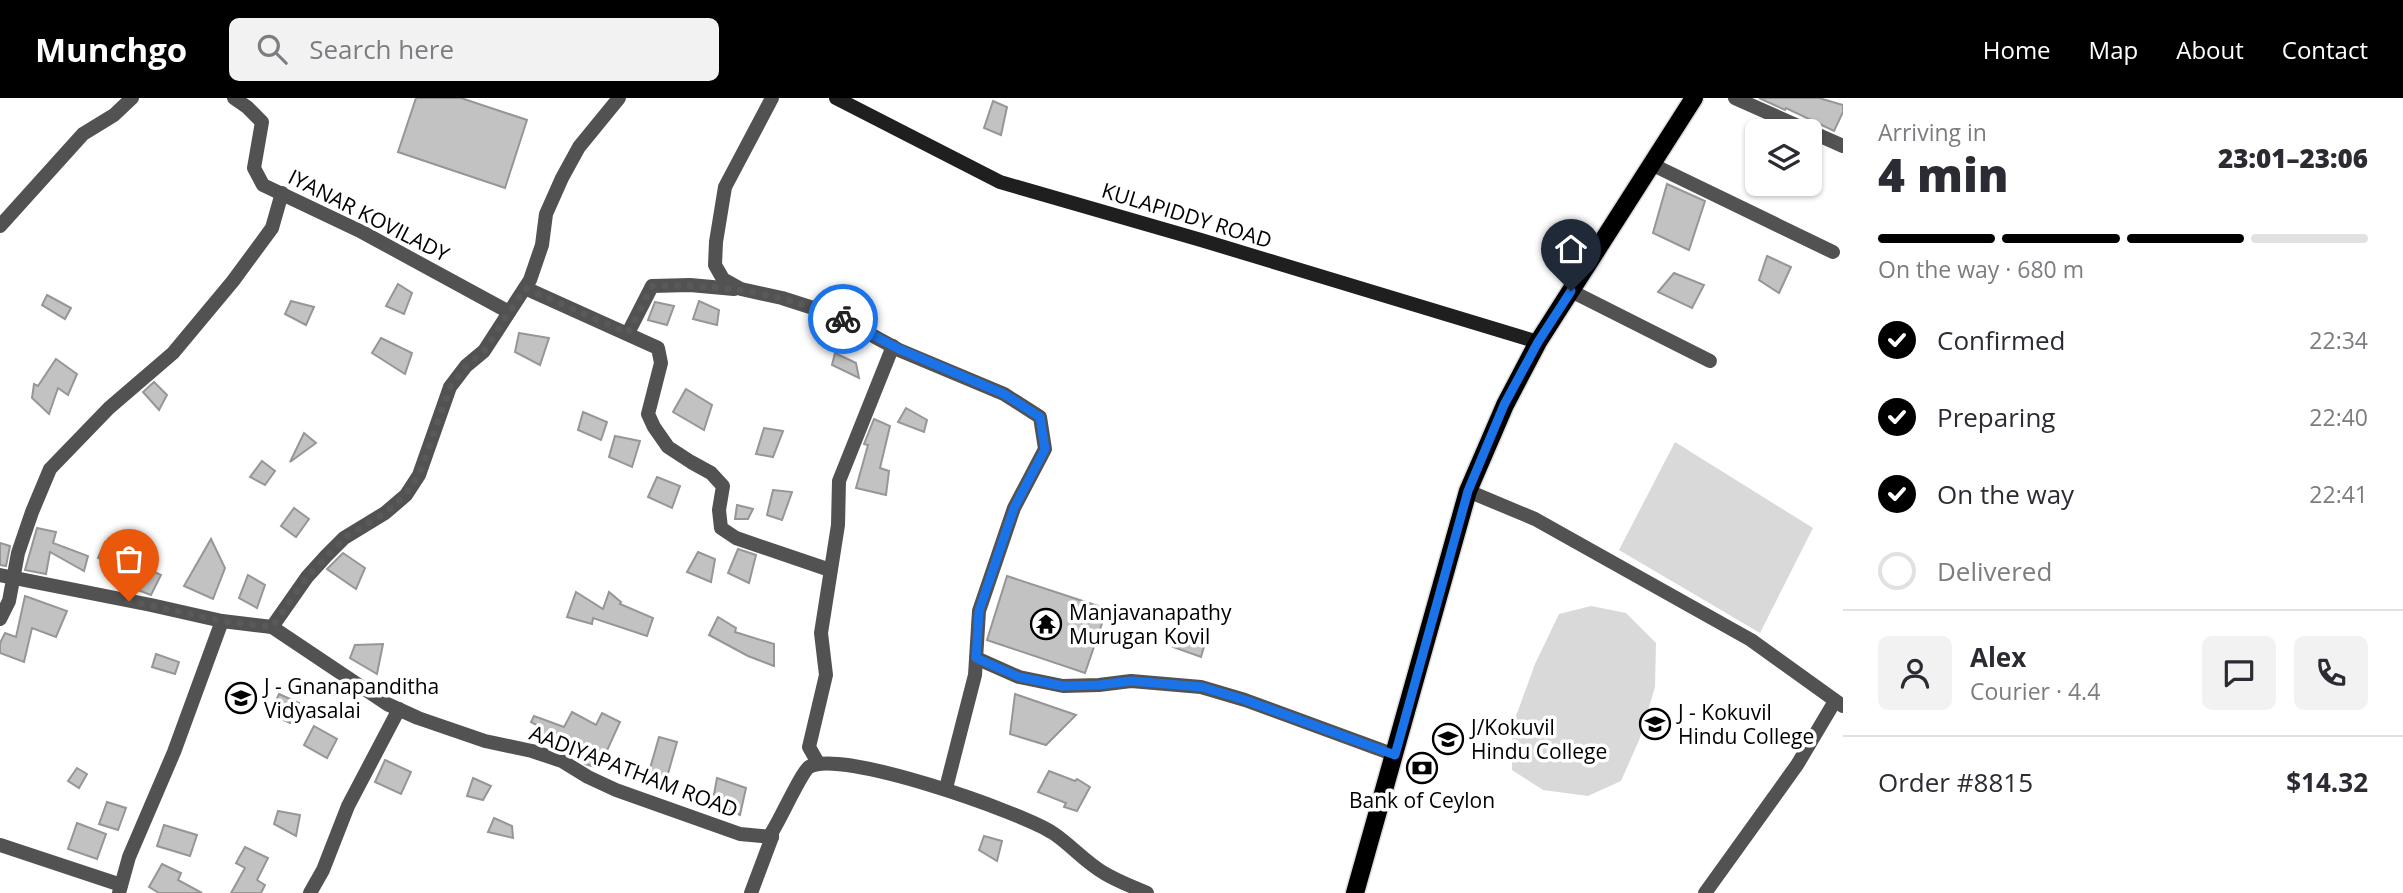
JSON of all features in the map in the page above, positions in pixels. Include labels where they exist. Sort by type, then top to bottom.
[{"type":"main road","name":"KULAPIDDY ROAD","points":[[836,98],[1000,182],[1538,342]]},
{"type":"main road","points":[[1355,893],[1468,491],[1504,405],[1538,342],[1694,98]]},
{"type":"street","points":[[0,226],[83,134],[114,115],[132,98]]},
{"type":"street","name":"IYANAR KOVILADY","points":[[234,98],[262,122],[254,168],[263,185],[362,232],[509,312]]},
{"type":"street","points":[[6,577],[222,621],[272,627],[307,577],[344,538],[385,513],[405,495],[419,475],[450,387],[466,366],[484,351],[530,280],[542,245],[547,214],[562,178],[579,146],[619,98]]},
{"type":"street","points":[[741,289],[723,279],[715,265],[716,242],[725,187],[772,98]]},
{"type":"street","points":[[1735,98],[1843,146]]},
{"type":"street","points":[[1651,164],[1833,251]]},
{"type":"street","points":[[0,618],[9,601],[6,577],[50,469],[109,408],[173,353],[233,281],[272,228],[282,194]]},
{"type":"street","points":[[628,333],[652,286],[690,285],[741,289],[835,314],[893,346],[1004,394],[1040,417],[1045,449],[1014,508],[979,611],[975,675],[946,788]]},
{"type":"street","points":[[525,288],[659,348],[661,363],[648,414],[668,447],[711,473],[723,486],[719,510],[721,528],[736,538],[830,570]]},
{"type":"street","points":[[1571,291],[1710,361]]},
{"type":"street","points":[[818,763],[809,747],[826,675],[821,633],[838,525],[839,481],[893,346]]},
{"type":"street","points":[[1468,491],[1535,519],[1751,640],[1839,704],[1705,893]]},
{"type":"street","points":[[0,845],[120,889],[129,857],[174,752],[222,621]]},
{"type":"street","name":"AADIYAPATHAM ROAD","points":[[272,627],[387,704],[485,741],[532,751],[562,761],[587,777],[616,790],[740,834],[772,837]]},
{"type":"street","points":[[976,658],[1019,677],[1063,686],[1131,681],[1202,687],[1395,755]]},
{"type":"street","points":[[310,893],[323,870],[348,806],[399,709]]},
{"type":"street","points":[[751,893],[772,832],[806,769],[818,763],[846,765],[946,788],[998,808],[1053,833],[1105,875],[1147,893]]},
{"type":"shaded area","points":[[1675,442],[1813,528],[1760,633],[1619,550]]},
{"type":"shaded area","points":[[1591,606],[1626,613],[1656,643],[1655,687],[1640,738],[1621,781],[1588,796],[1543,790],[1512,770],[1512,727],[1535,664],[1559,614]]},
{"type":"building","points":[[416,98],[461,98],[527,120],[505,188],[398,152]]},
{"type":"building","points":[[1759,98],[1819,98],[1843,105],[1843,112],[1834,131],[1822,125],[1822,119],[1809,119],[1786,108],[1785,110]]},
{"type":"building","points":[[993,101],[1007,107],[1001,135],[984,128]]},
{"type":"building","points":[[1667,184],[1705,201],[1689,250],[1653,233]]},
{"type":"building","points":[[1767,256],[1791,267],[1779,293],[1759,280]]},
{"type":"building","points":[[1674,273],[1704,285],[1692,308],[1658,292]]},
{"type":"building","points":[[398,284],[412,293],[404,314],[386,306]]},
{"type":"building","points":[[47,295],[71,308],[65,319],[42,305]]},
{"type":"building","points":[[291,301],[314,307],[306,325],[285,314]]},
{"type":"building","points":[[699,301],[719,310],[717,325],[693,319]]},
{"type":"building","points":[[655,302],[674,306],[667,325],[648,320]]},
{"type":"building","points":[[519,333],[549,338],[540,365],[515,352]]},
{"type":"building","points":[[381,338],[412,353],[405,374],[372,353]]},
{"type":"building","points":[[835,353],[856,363],[859,378],[832,365]]},
{"type":"building","points":[[56,359],[77,374],[68,395],[58,388],[49,414],[32,398],[34,384],[38,386]]},
{"type":"building","points":[[154,382],[167,395],[159,410],[143,392]]},
{"type":"building","points":[[686,389],[712,405],[704,430],[673,412]]},
{"type":"building","points":[[906,408],[927,420],[924,432],[898,422]]},
{"type":"building","points":[[583,412],[607,422],[601,440],[578,430]]},
{"type":"building","points":[[874,419],[890,426],[880,468],[889,471],[886,495],[856,488],[868,445],[864,444]]},
{"type":"building","points":[[764,428],[783,431],[773,457],[756,454]]},
{"type":"building","points":[[304,433],[316,443],[290,462]]},
{"type":"building","points":[[615,436],[640,441],[632,467],[609,457]]},
{"type":"building","points":[[262,461],[275,471],[265,485],[250,477]]},
{"type":"building","points":[[657,477],[680,486],[672,508],[648,497]]},
{"type":"building","points":[[773,490],[792,492],[782,520],[767,515]]},
{"type":"building","points":[[737,505],[753,509],[748,519],[735,519]]},
{"type":"building","points":[[294,508],[309,519],[296,537],[281,526]]},
{"type":"building","points":[[37,528],[56,532],[53,543],[88,556],[84,571],[50,552],[46,574],[25,570]]},
{"type":"building","points":[[211,539],[225,568],[213,599],[184,586]]},
{"type":"building","points":[[105,542],[125,551],[123,557],[161,575],[151,595],[127,586],[133,573],[98,558]]},
{"type":"building","points":[[0,543],[10,546],[6,566],[0,565]]},
{"type":"building","points":[[738,549],[756,555],[749,583],[728,573]]},
{"type":"building","points":[[698,552],[715,559],[711,582],[687,572]]},
{"type":"building","points":[[343,553],[365,568],[356,589],[327,569]]},
{"type":"building","points":[[248,575],[265,585],[257,608],[239,598]]},
{"type":"building","name":"Manjavanapathy Murugan Kovil","points":[[1007,576],[1107,609],[1085,673],[987,640]]},
{"type":"building","points":[[576,592],[603,609],[609,592],[620,604],[653,618],[647,636],[593,618],[592,624],[567,617]]},
{"type":"building","points":[[25,596],[67,611],[56,637],[32,628],[24,662],[0,653],[0,643],[5,633],[16,637]]},
{"type":"building","points":[[718,617],[736,628],[735,632],[774,644],[774,666],[748,656],[709,635]]},
{"type":"building","points":[[1178,633],[1205,643],[1201,657],[1173,647]]},
{"type":"building","points":[[383,644],[377,674],[350,658],[355,645]]},
{"type":"building","points":[[156,654],[179,662],[175,674],[152,667]]},
{"type":"building","points":[[279,694],[299,703],[290,723],[270,714]]},
{"type":"building","points":[[1015,694],[1076,715],[1046,745],[1010,734]]},
{"type":"building","points":[[572,712],[596,725],[602,713],[620,722],[599,768],[585,764],[589,752],[557,736],[554,745],[533,737],[538,726],[531,722],[534,716],[564,727]]},
{"type":"building","points":[[314,726],[337,739],[327,758],[304,745]]},
{"type":"building","points":[[659,737],[677,742],[667,777],[649,772]]},
{"type":"building","points":[[385,760],[411,772],[401,794],[375,782]]},
{"type":"building","points":[[77,768],[87,774],[79,788],[68,781]]},
{"type":"building","points":[[1049,771],[1075,781],[1077,779],[1090,787],[1077,811],[1064,807],[1066,803],[1038,792]]},
{"type":"building","points":[[473,778],[491,786],[483,800],[467,796]]},
{"type":"building","points":[[717,778],[746,788],[740,815],[713,800]]},
{"type":"building","points":[[107,802],[126,808],[118,830],[99,824]]},
{"type":"building","points":[[278,811],[300,815],[296,836],[274,824]]},
{"type":"building","points":[[494,818],[512,826],[513,838],[488,832]]},
{"type":"building","points":[[77,823],[106,834],[97,859],[68,849]]},
{"type":"building","points":[[164,825],[197,835],[190,856],[157,846]]},
{"type":"building","points":[[984,836],[1002,841],[997,861],[979,850]]},
{"type":"building","points":[[245,847],[268,858],[257,880],[265,885],[261,893],[231,893],[245,868],[236,863]]},
{"type":"building","points":[[162,864],[181,873],[178,880],[202,893],[159,893],[149,887]]},
{"type":"way so far","points":[[129,601],[222,621],[272,627],[307,577],[344,538],[385,513],[405,495],[419,475],[450,387],[466,366],[484,351],[525,288],[628,333],[652,286],[690,285],[741,289],[782,298],[835,314],[843,319]]},
{"type":"place","name":"Manjavanapathy Murugan Kovil","points":[[1046,624]]},
{"type":"place","name":"J - Gnanapanditha Vidyasalai","points":[[241,698]]},
{"type":"place","name":"J - Kokuvil Hindu College","points":[[1655,724]]},
{"type":"place","name":"J/Kokuvil Hindu College","points":[[1448,739]]},
{"type":"place","name":"Bank of Ceylon","points":[[1422,768]]},
{"type":"route","points":[[843,319],[899,349],[1004,394],[1040,417],[1045,449],[1014,508],[979,611],[976,658],[1019,677],[1063,686],[1131,681],[1202,687],[1395,755],[1468,491],[1504,405],[1538,342],[1571,291]]}]
